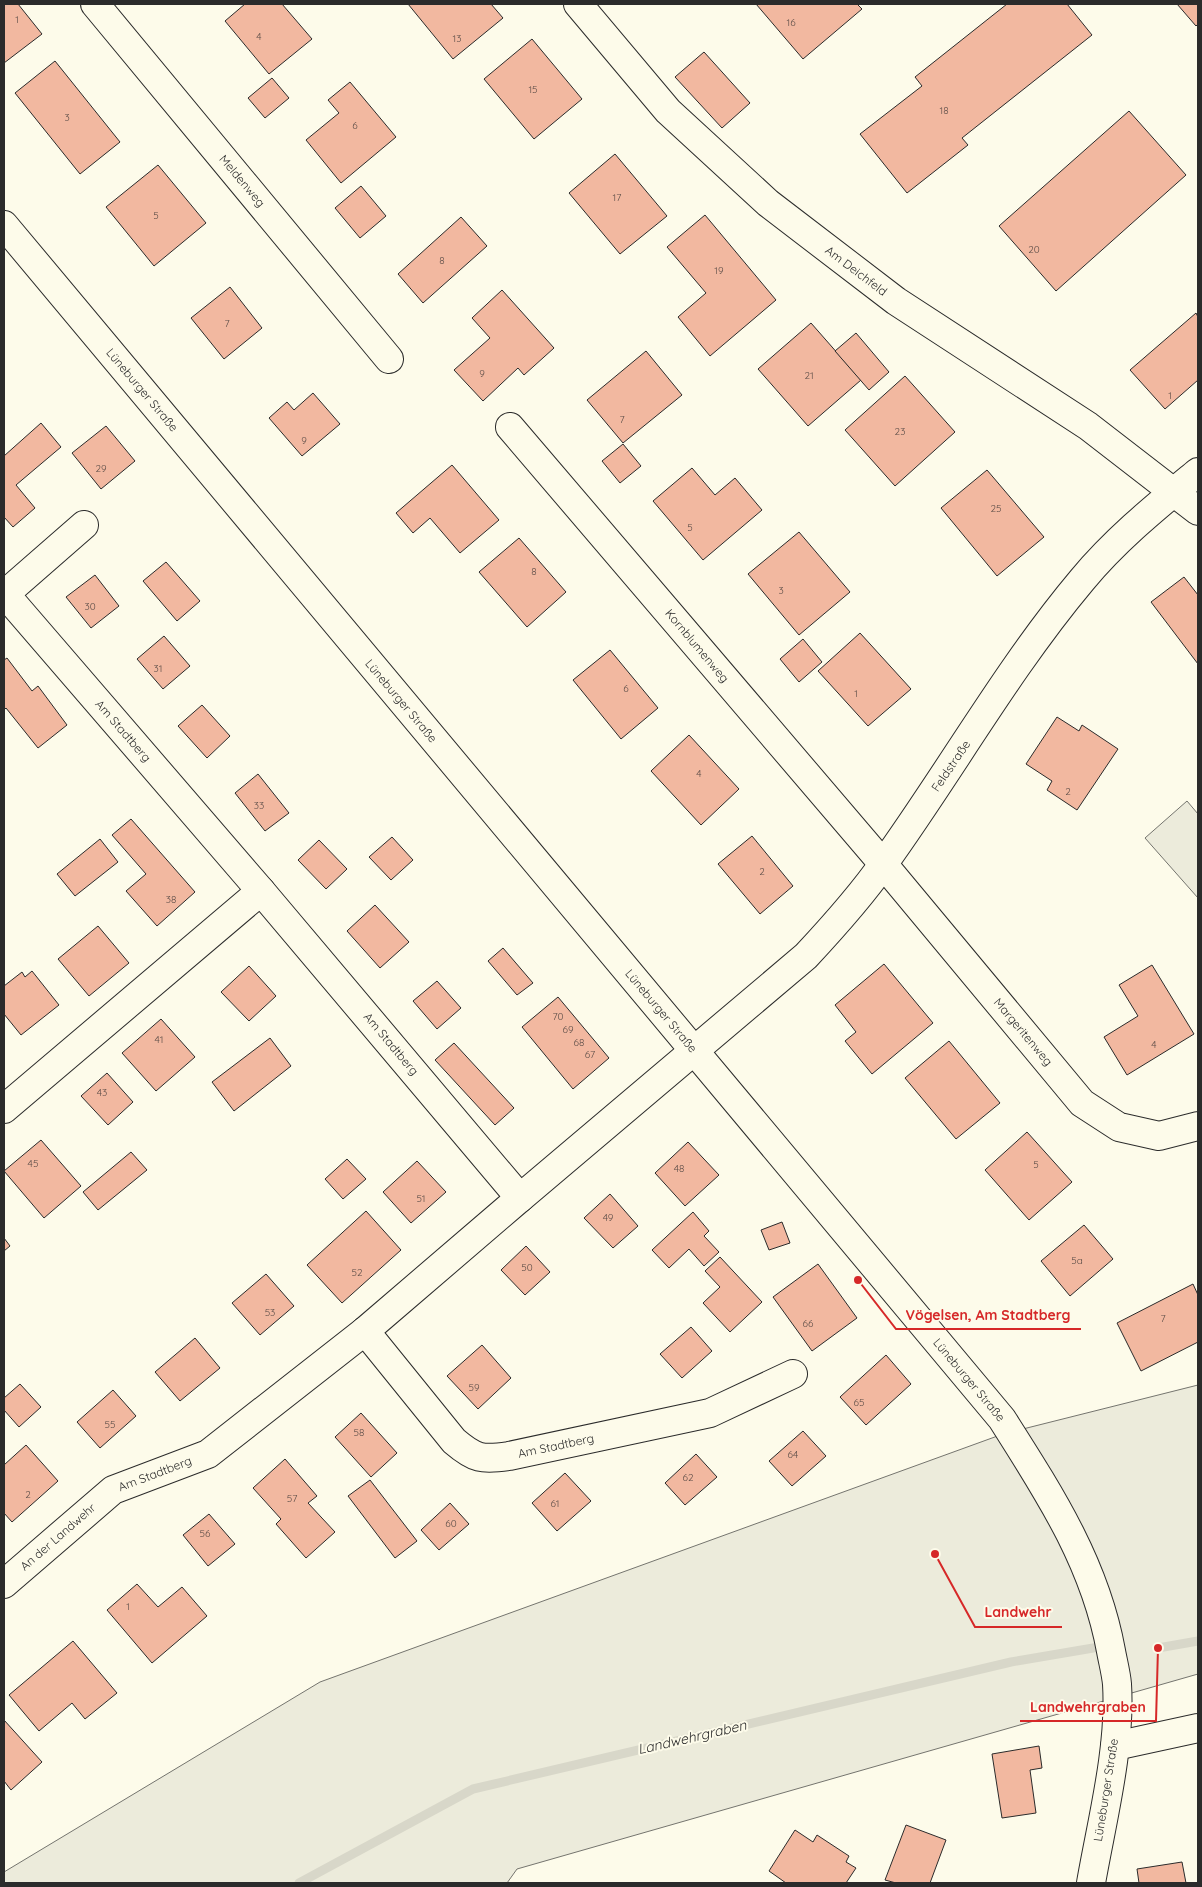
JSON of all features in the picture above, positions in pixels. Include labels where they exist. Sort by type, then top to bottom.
[{"type":"street","name":"Meldenweg","points":[[95,4],[389,359]]},
{"type":"street","name":"Am Deichfeld","points":[[578,4],[668,112],[768,203],[896,302],[1088,426],[1175,492]]},
{"type":"street","name":"Lüneburger Straße","points":[[4,225],[1002,1419],[1050,1495],[1084,1560],[1105,1620],[1117,1684],[1115,1746],[1091,1883]]},
{"type":"street","name":"Kornblumenweg","points":[[510,427],[884,865]]},
{"type":"street","name":"Feldstraße","points":[[695,1052],[806,956],[843,916],[884,865],[1040,634],[1082,580],[1130,528],[1198,472]]},
{"type":"street","points":[[1175,492],[1198,511]]},
{"type":"street","name":"Am Stadtberg","points":[[84,525],[4,595],[261,891],[520,1198]]},
{"type":"street","name":"Margeritenweg","points":[[884,865],[1082,1103],[1119,1127],[1160,1136],[1198,1126]]},
{"type":"street","points":[[4,1109],[261,891]]},
{"type":"street","name":"Am Stadtberg","points":[[113,1490],[208,1454],[365,1331],[695,1052]]},
{"type":"street","name":"Am Stadtberg","points":[[365,1331],[454,1441],[471,1456],[486,1459],[509,1456],[710,1412],[793,1374]]},
{"type":"street","name":"An der Landwehr","points":[[4,1584],[113,1490]]},
{"type":"street","points":[[1115,1746],[1198,1728]]},
{"type":"shaded area","points":[[1187,801],[1198,814],[1198,898],[1145,838]]},
{"type":"shaded area","points":[[1198,1385],[1198,1674],[517,1869],[507,1883],[4,1883],[4,1872],[320,1682],[1003,1434]]},
{"type":"building","points":[[4,4],[18,4],[42,34],[4,63]]},
{"type":"building","points":[[245,4],[282,4],[312,39],[269,74],[225,21]]},
{"type":"building","points":[[408,4],[491,4],[503,18],[453,59]]},
{"type":"building","points":[[756,4],[857,4],[862,9],[803,59]]},
{"type":"building","points":[[1007,4],[1067,4],[1092,35],[962,138],[968,145],[907,193],[860,134],[922,86],[915,77]]},
{"type":"building","points":[[1177,4],[1198,4],[1198,24],[1196,26]]},
{"type":"building","points":[[532,39],[582,99],[534,139],[484,79]]},
{"type":"building","points":[[704,52],[750,103],[722,128],[675,77]]},
{"type":"building","points":[[55,61],[120,142],[80,174],[15,93]]},
{"type":"building","points":[[272,78],[289,98],[265,118],[248,98]]},
{"type":"building","points":[[350,82],[396,137],[341,183],[306,140],[339,113],[328,100]]},
{"type":"building","points":[[1129,111],[1186,175],[1056,291],[999,226]]},
{"type":"building","points":[[615,154],[667,216],[620,254],[569,193]]},
{"type":"building","points":[[158,165],[206,223],[154,266],[106,207]]},
{"type":"building","points":[[361,186],[386,216],[360,238],[335,208]]},
{"type":"building","points":[[705,215],[776,300],[710,356],[678,317],[706,293],[667,247]]},
{"type":"building","points":[[461,217],[487,246],[423,303],[398,274]]},
{"type":"building","points":[[230,287],[262,328],[224,359],[191,318]]},
{"type":"building","points":[[502,290],[554,348],[524,375],[518,368],[483,401],[454,370],[490,338],[472,318]]},
{"type":"building","points":[[1196,313],[1198,317],[1198,380],[1165,409],[1130,370]]},
{"type":"building","points":[[811,323],[861,380],[808,426],[758,369]]},
{"type":"building","points":[[856,333],[889,372],[869,390],[835,351]]},
{"type":"building","points":[[646,351],[682,395],[623,443],[587,400]]},
{"type":"building","points":[[905,376],[955,432],[895,486],[845,430]]},
{"type":"building","points":[[313,393],[340,424],[302,456],[269,418],[287,402],[294,410]]},
{"type":"building","points":[[41,423],[61,447],[16,485],[35,508],[13,527],[4,517],[4,456]]},
{"type":"building","points":[[106,426],[135,461],[101,489],[72,453]]},
{"type":"building","points":[[623,444],[641,466],[620,483],[602,461]]},
{"type":"building","points":[[452,465],[499,520],[460,553],[430,518],[413,533],[396,513]]},
{"type":"building","points":[[692,468],[715,495],[735,478],[762,510],[703,560],[653,501]]},
{"type":"building","points":[[987,470],[1044,537],[997,576],[941,508]]},
{"type":"building","points":[[799,532],[850,592],[799,635],[748,574]]},
{"type":"building","points":[[519,538],[566,592],[527,627],[479,572]]},
{"type":"building","points":[[166,562],[200,601],[177,621],[143,581]]},
{"type":"building","points":[[95,575],[119,606],[91,628],[66,597]]},
{"type":"building","points":[[1184,577],[1198,595],[1198,664],[1151,602]]},
{"type":"building","points":[[860,633],[911,689],[868,726],[818,671]]},
{"type":"building","points":[[164,636],[190,666],[163,689],[137,659]]},
{"type":"building","points":[[803,639],[822,662],[799,682],[780,659]]},
{"type":"building","points":[[610,650],[658,708],[621,739],[573,680]]},
{"type":"building","points":[[7,658],[32,691],[38,686],[67,725],[38,748],[6,708],[4,710],[4,660]]},
{"type":"building","points":[[202,705],[230,736],[207,758],[178,726]]},
{"type":"building","points":[[1057,717],[1079,731],[1082,725],[1118,749],[1077,810],[1047,790],[1052,781],[1026,764]]},
{"type":"building","points":[[689,735],[739,789],[701,825],[651,771]]},
{"type":"building","points":[[258,774],[289,813],[265,831],[235,793]]},
{"type":"building","points":[[131,819],[195,892],[157,926],[126,891],[146,874],[112,835]]},
{"type":"building","points":[[752,836],[793,886],[760,914],[718,864]]},
{"type":"building","points":[[392,837],[413,860],[391,880],[369,857]]},
{"type":"building","points":[[100,839],[118,862],[75,896],[57,874]]},
{"type":"building","points":[[319,840],[347,869],[326,889],[298,860]]},
{"type":"building","points":[[375,905],[409,942],[380,968],[347,931]]},
{"type":"building","points":[[98,926],[129,963],[89,996],[58,959]]},
{"type":"building","points":[[503,948],[533,983],[517,995],[488,961]]},
{"type":"building","points":[[884,964],[933,1023],[872,1074],[845,1041],[856,1032],[835,1005]]},
{"type":"building","points":[[1152,965],[1194,1034],[1127,1075],[1104,1037],[1138,1016],[1119,985]]},
{"type":"building","points":[[249,966],[276,996],[249,1021],[221,992]]},
{"type":"building","points":[[32,971],[59,1005],[21,1035],[4,1014],[4,986],[22,972],[25,977]]},
{"type":"building","points":[[437,981],[461,1008],[437,1029],[413,1001]]},
{"type":"building","points":[[558,997],[609,1058],[573,1089],[522,1027]]},
{"type":"building","points":[[161,1019],[195,1057],[156,1091],[122,1053]]},
{"type":"building","points":[[270,1038],[291,1066],[234,1111],[212,1082]]},
{"type":"building","points":[[949,1041],[1000,1103],[956,1139],[905,1078]]},
{"type":"building","points":[[454,1043],[514,1108],[495,1125],[435,1060]]},
{"type":"building","points":[[107,1073],[133,1102],[108,1125],[81,1096]]},
{"type":"building","points":[[1027,1132],[1072,1182],[1029,1220],[985,1170]]},
{"type":"building","points":[[41,1140],[81,1186],[44,1218],[4,1171]]},
{"type":"building","points":[[688,1142],[719,1175],[685,1206],[655,1173]]},
{"type":"building","points":[[131,1152],[147,1170],[98,1210],[83,1192]]},
{"type":"building","points":[[347,1159],[366,1179],[343,1199],[325,1179]]},
{"type":"building","points":[[417,1161],[446,1192],[411,1223],[383,1192]]},
{"type":"building","points":[[610,1194],[638,1226],[613,1248],[584,1218]]},
{"type":"building","points":[[366,1211],[401,1250],[342,1303],[307,1265]]},
{"type":"building","points":[[693,1212],[709,1231],[704,1236],[719,1252],[704,1266],[689,1249],[669,1268],[652,1250]]},
{"type":"building","points":[[782,1222],[790,1243],[769,1250],[761,1230]]},
{"type":"building","points":[[1084,1225],[1113,1259],[1070,1296],[1041,1261]]},
{"type":"building","points":[[4,1238],[10,1246],[4,1251]]},
{"type":"building","points":[[526,1246],[550,1272],[525,1295],[501,1270]]},
{"type":"building","points":[[720,1257],[762,1302],[730,1332],[703,1303],[720,1287],[705,1271]]},
{"type":"building","points":[[818,1264],[857,1318],[812,1351],[773,1297]]},
{"type":"building","points":[[266,1274],[294,1306],[260,1335],[232,1303]]},
{"type":"building","points":[[1193,1284],[1198,1295],[1198,1342],[1141,1371],[1117,1323]]},
{"type":"building","points":[[691,1327],[712,1351],[682,1378],[660,1354]]},
{"type":"building","points":[[195,1338],[220,1368],[180,1401],[155,1372]]},
{"type":"building","points":[[482,1345],[511,1378],[478,1409],[447,1376]]},
{"type":"building","points":[[886,1355],[911,1384],[866,1425],[840,1397]]},
{"type":"building","points":[[20,1384],[41,1407],[19,1427],[4,1410],[4,1398]]},
{"type":"building","points":[[113,1390],[136,1416],[100,1448],[77,1422]]},
{"type":"building","points":[[361,1413],[397,1453],[371,1477],[335,1437]]},
{"type":"building","points":[[803,1431],[826,1456],[792,1486],[769,1461]]},
{"type":"building","points":[[26,1445],[58,1481],[12,1522],[4,1513],[4,1465]]},
{"type":"building","points":[[696,1454],[717,1477],[685,1505],[665,1483]]},
{"type":"building","points":[[285,1459],[317,1496],[308,1503],[335,1532],[306,1558],[276,1524],[281,1519],[253,1488]]},
{"type":"building","points":[[565,1473],[591,1501],[557,1531],[532,1503]]},
{"type":"building","points":[[370,1480],[417,1541],[395,1558],[348,1496]]},
{"type":"building","points":[[450,1503],[469,1524],[439,1550],[421,1530]]},
{"type":"building","points":[[209,1514],[235,1544],[208,1566],[183,1535]]},
{"type":"building","points":[[137,1584],[158,1607],[182,1587],[207,1616],[152,1663],[107,1610]]},
{"type":"building","points":[[73,1641],[117,1693],[85,1719],[72,1703],[39,1731],[9,1695]]},
{"type":"building","points":[[4,1720],[42,1762],[11,1790],[4,1781]]},
{"type":"building","points":[[1039,1746],[1042,1768],[1030,1770],[1036,1813],[1002,1818],[992,1754]]},
{"type":"building","points":[[906,1825],[946,1840],[930,1883],[896,1883],[885,1880]]},
{"type":"building","points":[[795,1830],[813,1842],[817,1835],[849,1856],[846,1862],[856,1868],[846,1883],[786,1883],[769,1871]]},
{"type":"building","points":[[1182,1862],[1186,1883],[1139,1883],[1137,1869]]},
{"type":"waterway","name":"Landwehrgraben","points":[[1158,1648],[1198,1641]]},
{"type":"waterway","name":"Landwehrgraben","points":[[299,1883],[473,1789],[1011,1662],[1105,1646]]},
{"type":"place","name":"Vögelsen, Am Stadtberg","points":[[858,1280]]},
{"type":"place","name":"Landwehr","points":[[935,1554]]},
{"type":"place","name":"Landwehrgraben","points":[[1158,1648]]}]
